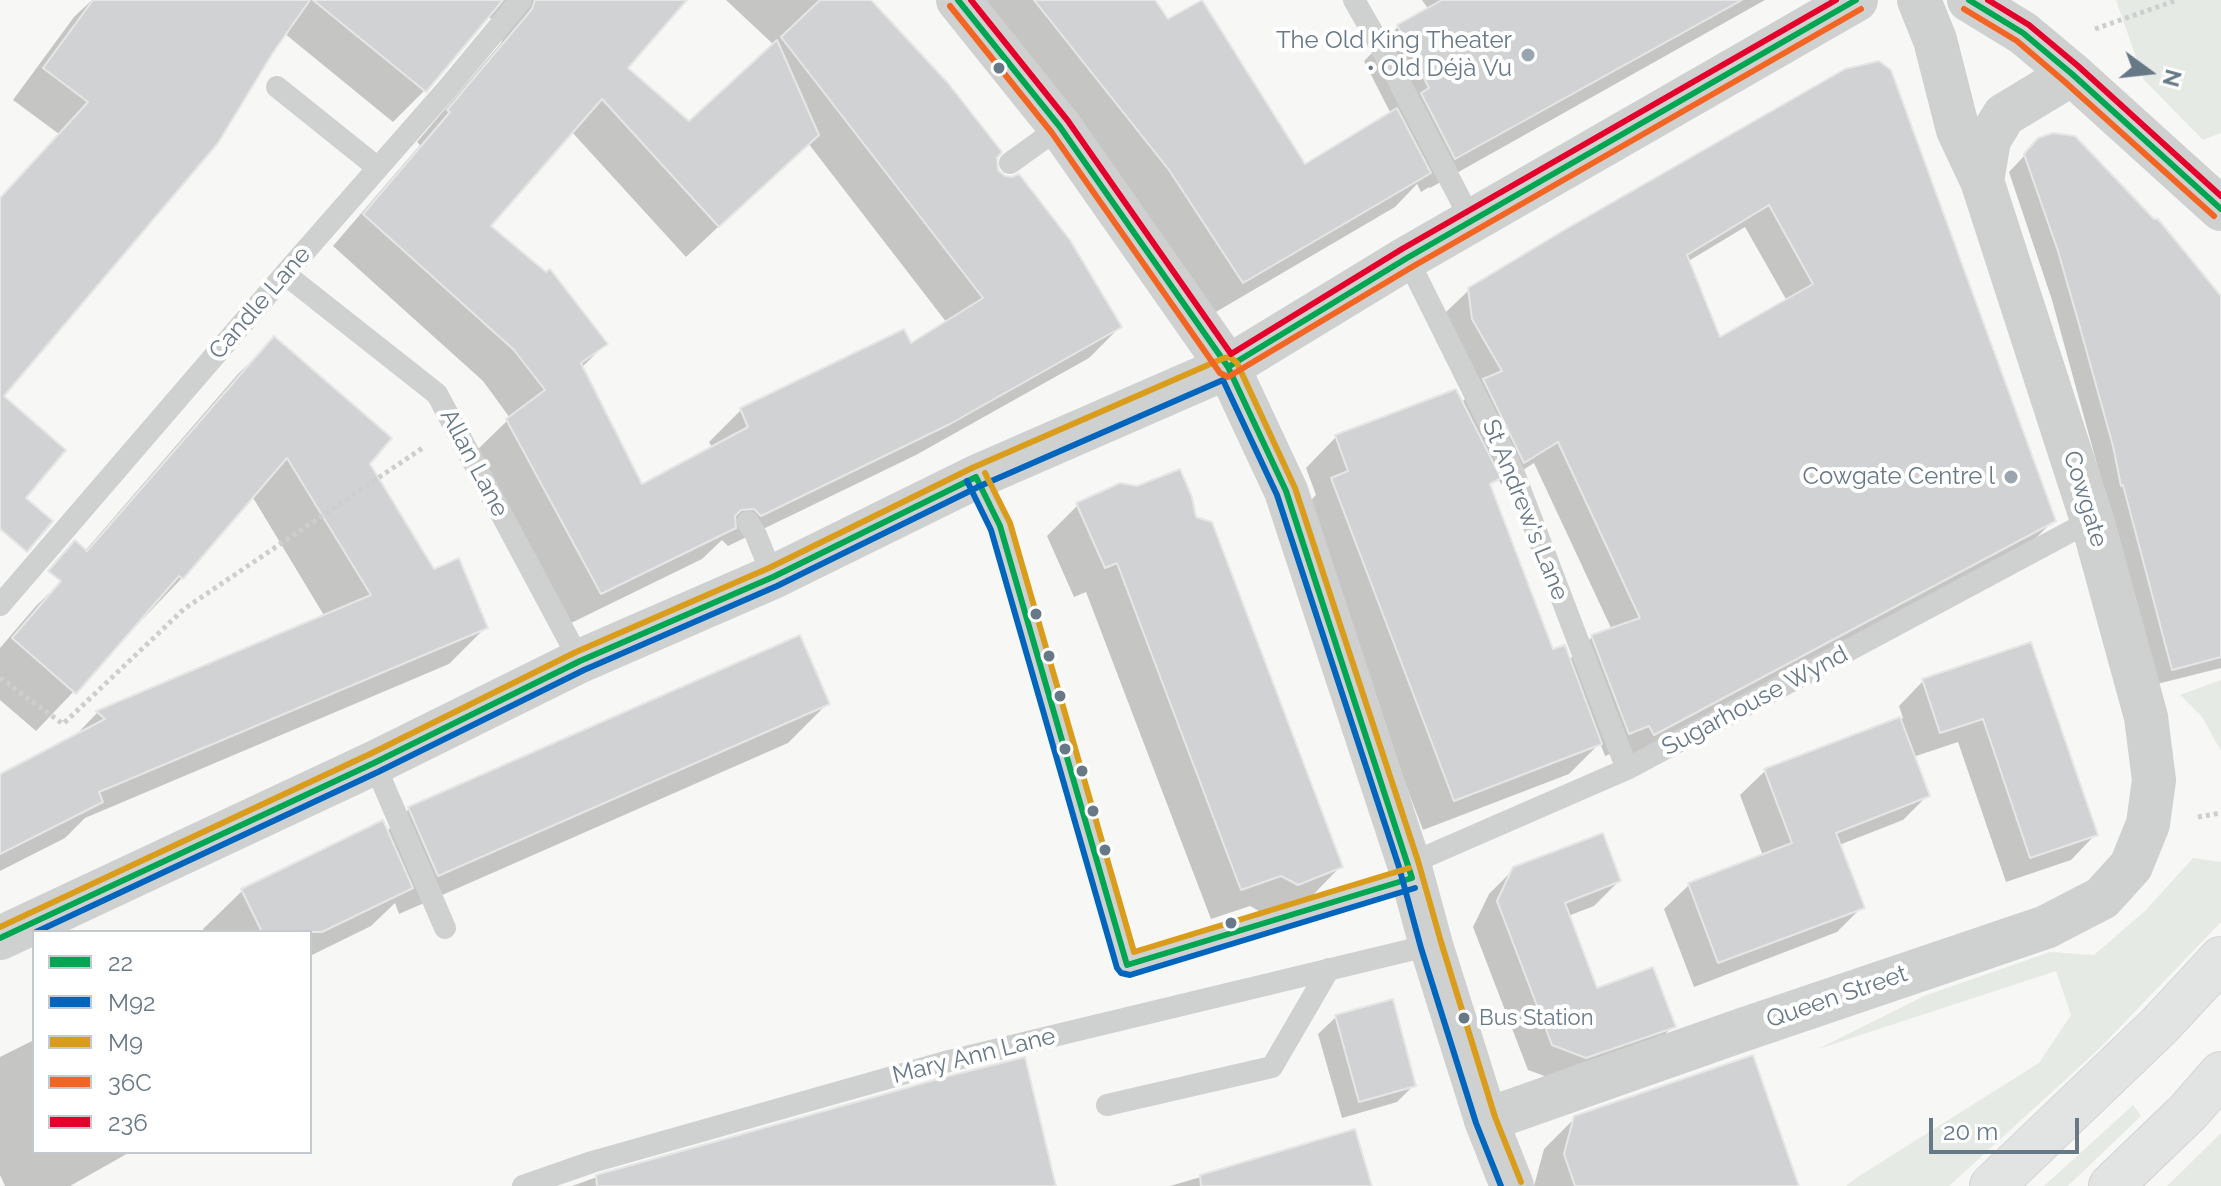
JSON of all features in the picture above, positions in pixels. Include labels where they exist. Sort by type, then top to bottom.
[{"type":"main road","points":[[1992,1186],[2160,1025],[2221,959]]},
{"type":"main road","points":[[2111,1186],[2188,1112],[2221,1074]]},
{"type":"street","points":[[958,0],[1060,127],[1228,367],[1286,491],[1410,871],[1486,1120],[1512,1186]]},
{"type":"street","points":[[0,938],[374,763],[580,661],[773,577],[976,477],[1228,367],[1407,258],[1856,0]]},
{"type":"street","name":"Cowgate","points":[[1919,0],[1935,40],[1958,130],[1982,181],[2092,520],[2146,717],[2154,780],[2148,824]]},
{"type":"street","points":[[1969,0],[2023,33],[2221,209]]},
{"type":"street","name":"Cowgate","points":[[1982,181],[1989,140],[2004,115],[2072,74]]},
{"type":"street","name":"Queen Street","points":[[1486,1120],[2046,927],[2102,898],[2131,866],[2148,824]]},
{"type":"lane","name":"Candle Lane","points":[[0,605],[378,168],[455,93],[521,0]]},
{"type":"lane","points":[[1354,0],[1472,222]]},
{"type":"lane","points":[[277,87],[378,168]]},
{"type":"lane","points":[[1010,163],[1060,127]]},
{"type":"lane","name":"St Andrew's Lane","points":[[1407,258],[1513,471],[1627,769]]},
{"type":"lane","name":"Allan Lane","points":[[285,274],[437,394],[580,661]]},
{"type":"lane","name":"Sugarhouse Wynd","points":[[976,477],[1000,526],[1127,965],[1410,871],[1627,769],[2092,520]]},
{"type":"lane","points":[[748,522],[773,577]]},
{"type":"lane","points":[[374,763],[445,928]]},
{"type":"lane","name":"Mary Ann Lane","points":[[523,1186],[592,1162],[945,1062],[1431,945]]},
{"type":"lane","points":[[1107,1105],[1272,1067],[1329,969]]},
{"type":"path","points":[[2092,30],[2177,0]]},
{"type":"path","points":[[0,678],[63,724],[184,609],[454,426]]},
{"type":"shaded area","points":[[2116,0],[2221,0],[2221,133],[2203,140],[2144,80]]},
{"type":"shaded area","points":[[2221,680],[2221,751],[2202,717],[2180,695]]},
{"type":"shaded area","points":[[2193,858],[2221,862],[2221,922],[2099,1049],[1949,1186],[1846,1186],[2039,1063],[2071,1015],[2056,971],[1818,1049],[1924,996],[2050,952],[2094,955],[2146,910]]},
{"type":"shaded area","points":[[2133,1105],[2141,1116],[2068,1186],[2044,1186]]},
{"type":"shaded area","points":[[2220,1134],[2221,1186],[2167,1186]]},
{"type":"building","points":[[93,0],[310,0],[272,54],[218,143],[4,396],[66,450],[26,498],[53,521],[27,552],[0,529],[0,198],[88,102],[43,68]]},
{"type":"building","points":[[313,0],[503,0],[426,92]]},
{"type":"building","points":[[535,0],[687,0],[628,68],[689,121],[777,40],[819,135],[719,227],[602,99],[491,226],[546,272],[550,269],[608,344],[581,363],[642,484],[748,427],[740,408],[904,329],[911,343],[983,298],[781,37],[820,0],[871,0],[948,83],[1002,152],[997,158],[998,170],[1005,176],[1019,174],[1070,240],[1122,327],[950,424],[761,516],[754,509],[741,510],[735,516],[736,528],[601,594],[506,419],[545,390],[514,350],[363,214],[450,112],[447,110],[532,9]]},
{"type":"building","points":[[1034,0],[1155,0],[1168,19],[1202,0],[1305,164],[1397,108],[1431,173],[1243,283],[1169,170]]},
{"type":"building","name":"The Old King Theater • Old Déjà Vu","points":[[1442,0],[1742,0],[1455,159],[1421,93],[1429,88],[1397,25]]},
{"type":"building","points":[[1879,61],[1891,70],[2056,521],[1654,735],[1649,726],[1629,734],[1591,635],[1640,618],[1558,442],[1524,463],[1483,379],[1502,371],[1472,319],[1468,288],[1845,69]],"holes":[[[1769,205],[1813,284],[1720,337],[1687,255]]]},
{"type":"building","points":[[2053,133],[2075,136],[2154,219],[2158,219],[2221,296],[2221,657],[2172,670],[2079,324],[2058,251],[2024,154],[2038,138]]},
{"type":"building","points":[[274,336],[392,438],[370,464],[434,569],[459,558],[488,628],[99,792],[103,802],[0,854],[0,774],[105,719],[96,711],[371,595],[287,458],[183,579],[179,576],[76,694],[12,638],[61,581],[48,571],[75,540],[87,551]]},
{"type":"building","points":[[1456,389],[1501,478],[1490,484],[1553,649],[1565,645],[1602,744],[1454,801],[1331,478],[1348,471],[1335,435]]},
{"type":"building","points":[[1180,469],[1192,497],[1196,517],[1212,522],[1343,867],[1298,885],[1281,876],[1241,890],[1117,563],[1105,568],[1076,503],[1120,483],[1137,486]]},
{"type":"building","points":[[800,635],[830,704],[438,876],[408,807]]},
{"type":"building","points":[[2031,642],[2098,835],[2030,858],[1983,719],[1940,733],[1922,679]]},
{"type":"building","points":[[1900,717],[1930,796],[1836,833],[1865,908],[1718,963],[1688,883],[1792,843],[1764,769]]},
{"type":"building","points":[[383,820],[413,888],[322,932],[261,930],[241,889]]},
{"type":"building","points":[[1603,833],[1621,881],[1565,903],[1597,988],[1653,967],[1676,1027],[1586,1058],[1552,1045],[1497,901],[1513,867]]},
{"type":"building","points":[[1393,999],[1416,1086],[1359,1102],[1335,1015]]},
{"type":"building","points":[[1753,1055],[1799,1186],[1575,1186],[1564,1154],[1574,1116]]},
{"type":"building","points":[[1025,1057],[1056,1186],[597,1186],[596,1175]]},
{"type":"building","points":[[1355,1129],[1372,1186],[1201,1186],[1200,1175]]},
{"type":"transit line","name":"22","points":[[0,938],[374,763],[580,661],[773,577],[976,477],[1000,526],[1127,965],[1412,878],[1286,491],[1228,367],[1060,127],[958,0]]},
{"type":"transit line","name":"236","points":[[971,0],[1068,121],[1231,354],[1402,249],[1836,0]]},
{"type":"transit line","name":"22","points":[[1228,367],[1407,258],[1856,0]]},
{"type":"transit line","name":"22","points":[[1969,0],[2023,33],[2221,209]]},
{"type":"transit line","name":"236","points":[[1988,0],[2029,25],[2078,66],[2221,196]]},
{"type":"transit line","name":"36C","points":[[950,6],[1052,133],[1220,373],[1228,377],[1412,267],[1861,9]]},
{"type":"transit line","name":"36C","points":[[1964,9],[2017,41],[2214,216]]},
{"type":"transit line","name":"M9","points":[[0,927],[370,754],[576,652],[769,568],[972,468],[1230,357],[1237,363],[1295,488],[1418,861],[1495,1117],[1521,1182]]},
{"type":"transit line","name":"M92","points":[[40,930],[378,772],[584,670],[777,586],[980,486],[1223,380],[1277,495],[1399,867],[1476,1123],[1501,1186]]},
{"type":"transit line","name":"M9","points":[[985,473],[1010,523],[1134,952],[1409,868]]},
{"type":"transit line","name":"M92","points":[[967,481],[991,530],[1117,968],[1121,973],[1130,975],[1415,888]]},
{"type":"place","name":"The Old King Theater • Old Déjà Vu","points":[[1528,55]]},
{"type":"place","name":"Cowgate Centre l","points":[[2011,477]]},
{"type":"place","name":"Bus Station","points":[[1464,1018]]}]
